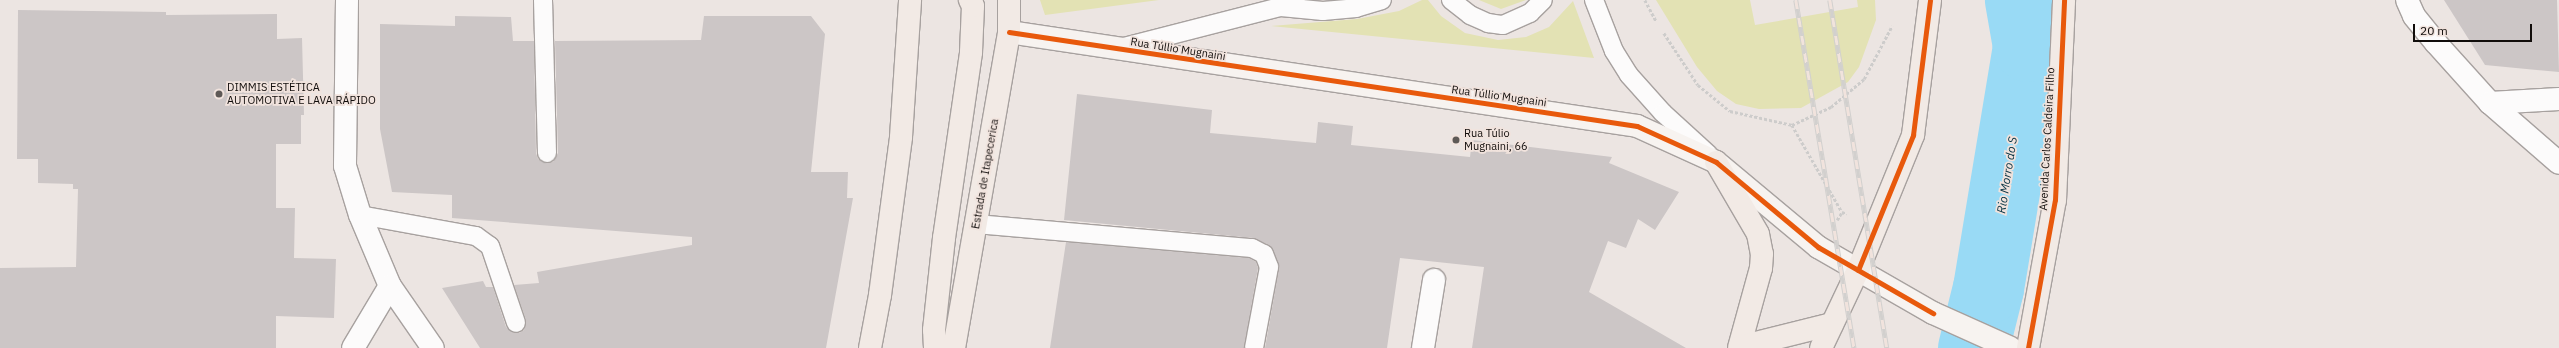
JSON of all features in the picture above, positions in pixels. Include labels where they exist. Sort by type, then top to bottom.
[{"type":"main road","points":[[870,348],[880,295],[901,137],[910,0]]},
{"type":"main road","points":[[935,348],[934,330],[944,238],[971,52],[973,6],[970,0]]},
{"type":"main road","name":"Estrada de Itapecerica","points":[[954,348],[1009,32],[1009,0]]},
{"type":"main road","points":[[1821,348],[1858,270],[1913,135],[1930,0]]},
{"type":"main road","name":"Avenida Carlos Caldeira Filho","points":[[2028,348],[2055,200],[2064,0]]},
{"type":"main road","points":[[1716,162],[1758,234],[1762,254],[1739,347],[1832,324]]},
{"type":"street","points":[[347,0],[345,166],[360,215],[390,286],[433,348]]},
{"type":"street","points":[[2407,0],[2414,16],[2436,44],[2490,103],[2559,163]]},
{"type":"street","name":"Rua Túllio Mugnaini","points":[[1009,32],[1114,50],[1637,126],[1716,162],[1818,247],[1933,313],[2004,345]]},
{"type":"street","points":[[2490,103],[2559,99]]},
{"type":"street","points":[[1423,348],[1434,280]]},
{"type":"street","points":[[353,348],[390,286]]},
{"type":"lane","points":[[543,0],[547,153]]},
{"type":"lane","points":[[1114,50],[1288,4],[1323,11],[1356,8],[1382,0]]},
{"type":"lane","points":[[1451,0],[1470,15],[1488,23],[1503,25],[1530,13],[1543,0]]},
{"type":"lane","points":[[1594,0],[1614,51],[1629,75],[1663,113],[1716,162]]},
{"type":"lane","points":[[360,215],[476,236],[490,246],[516,323]]},
{"type":"lane","points":[[976,224],[1252,248],[1264,254],[1270,267],[1254,348]]},
{"type":"path","points":[[1645,0],[1656,21]]},
{"type":"path","points":[[1664,33],[1698,85],[1730,111],[1792,125],[1831,107],[1864,79],[1896,19]]},
{"type":"path","points":[[1792,125],[1842,212],[1878,222]]},
{"type":"green space","points":[[1040,0],[1159,0],[1045,15]]},
{"type":"green space","points":[[1422,0],[1428,0],[1441,16],[1465,33],[1498,40],[1526,37],[1549,27],[1573,1],[1594,58],[1271,26],[1357,19],[1399,11]]},
{"type":"green space","points":[[1479,0],[1526,0],[1501,9]]},
{"type":"green space","points":[[1656,0],[1750,0],[1755,25],[1858,7],[1857,0],[1875,0],[1876,20],[1859,67],[1848,82],[1801,108],[1759,109],[1736,104],[1717,91],[1697,67]]},
{"type":"building","points":[[2444,0],[2557,0],[2559,72],[2485,65]]},
{"type":"building","points":[[18,10],[166,12],[166,15],[277,14],[277,39],[302,38],[304,115],[301,115],[301,144],[276,144],[276,208],[295,208],[294,258],[336,259],[334,318],[276,316],[276,348],[0,348],[0,268],[76,267],[78,189],[73,189],[73,184],[38,183],[38,159],[17,159]]},
{"type":"building","points":[[455,16],[511,17],[513,41],[534,41],[536,153],[538,159],[547,163],[553,162],[558,153],[555,41],[701,40],[704,16],[811,16],[825,34],[811,172],[848,172],[847,198],[853,198],[826,348],[480,348],[442,288],[483,281],[486,287],[493,287],[506,327],[514,333],[519,333],[524,330],[526,320],[514,285],[539,283],[537,272],[692,245],[692,237],[452,218],[452,195],[392,192],[380,129],[380,24],[455,26]]},
{"type":"building","points":[[1077,94],[1212,110],[1210,133],[1316,143],[1318,122],[1353,126],[1351,145],[1470,157],[1472,140],[1612,157],[1609,163],[1679,192],[1655,230],[1638,219],[1626,248],[1608,241],[1589,292],[1686,348],[1472,348],[1484,267],[1400,258],[1387,348],[1265,348],[1279,268],[1269,245],[1253,238],[1064,220]]},
{"type":"building","points":[[1066,242],[1249,258],[1256,262],[1258,268],[1244,348],[1050,348]]},
{"type":"waterway","name":"Rio Morro do S","points":[[1973,348],[1988,288],[2028,46],[2020,0]]},
{"type":"railway","points":[[1796,0],[1854,348]]},
{"type":"railway","points":[[1830,0],[1887,348]]},
{"type":"cycle path","points":[[1858,270],[1913,135],[1930,0]]},
{"type":"cycle path","points":[[2028,348],[2055,200],[2064,0]]},
{"type":"cycle path","points":[[1009,32],[1637,126],[1716,162],[1818,247],[1933,313]]},
{"type":"place","name":"DIMMIS ESTÉTICA AUTOMOTIVA E LAVA RÁPIDO","points":[[219,94]]},
{"type":"place","name":"Rua Túlio Mugnaini, 66","points":[[1456,140]]}]
